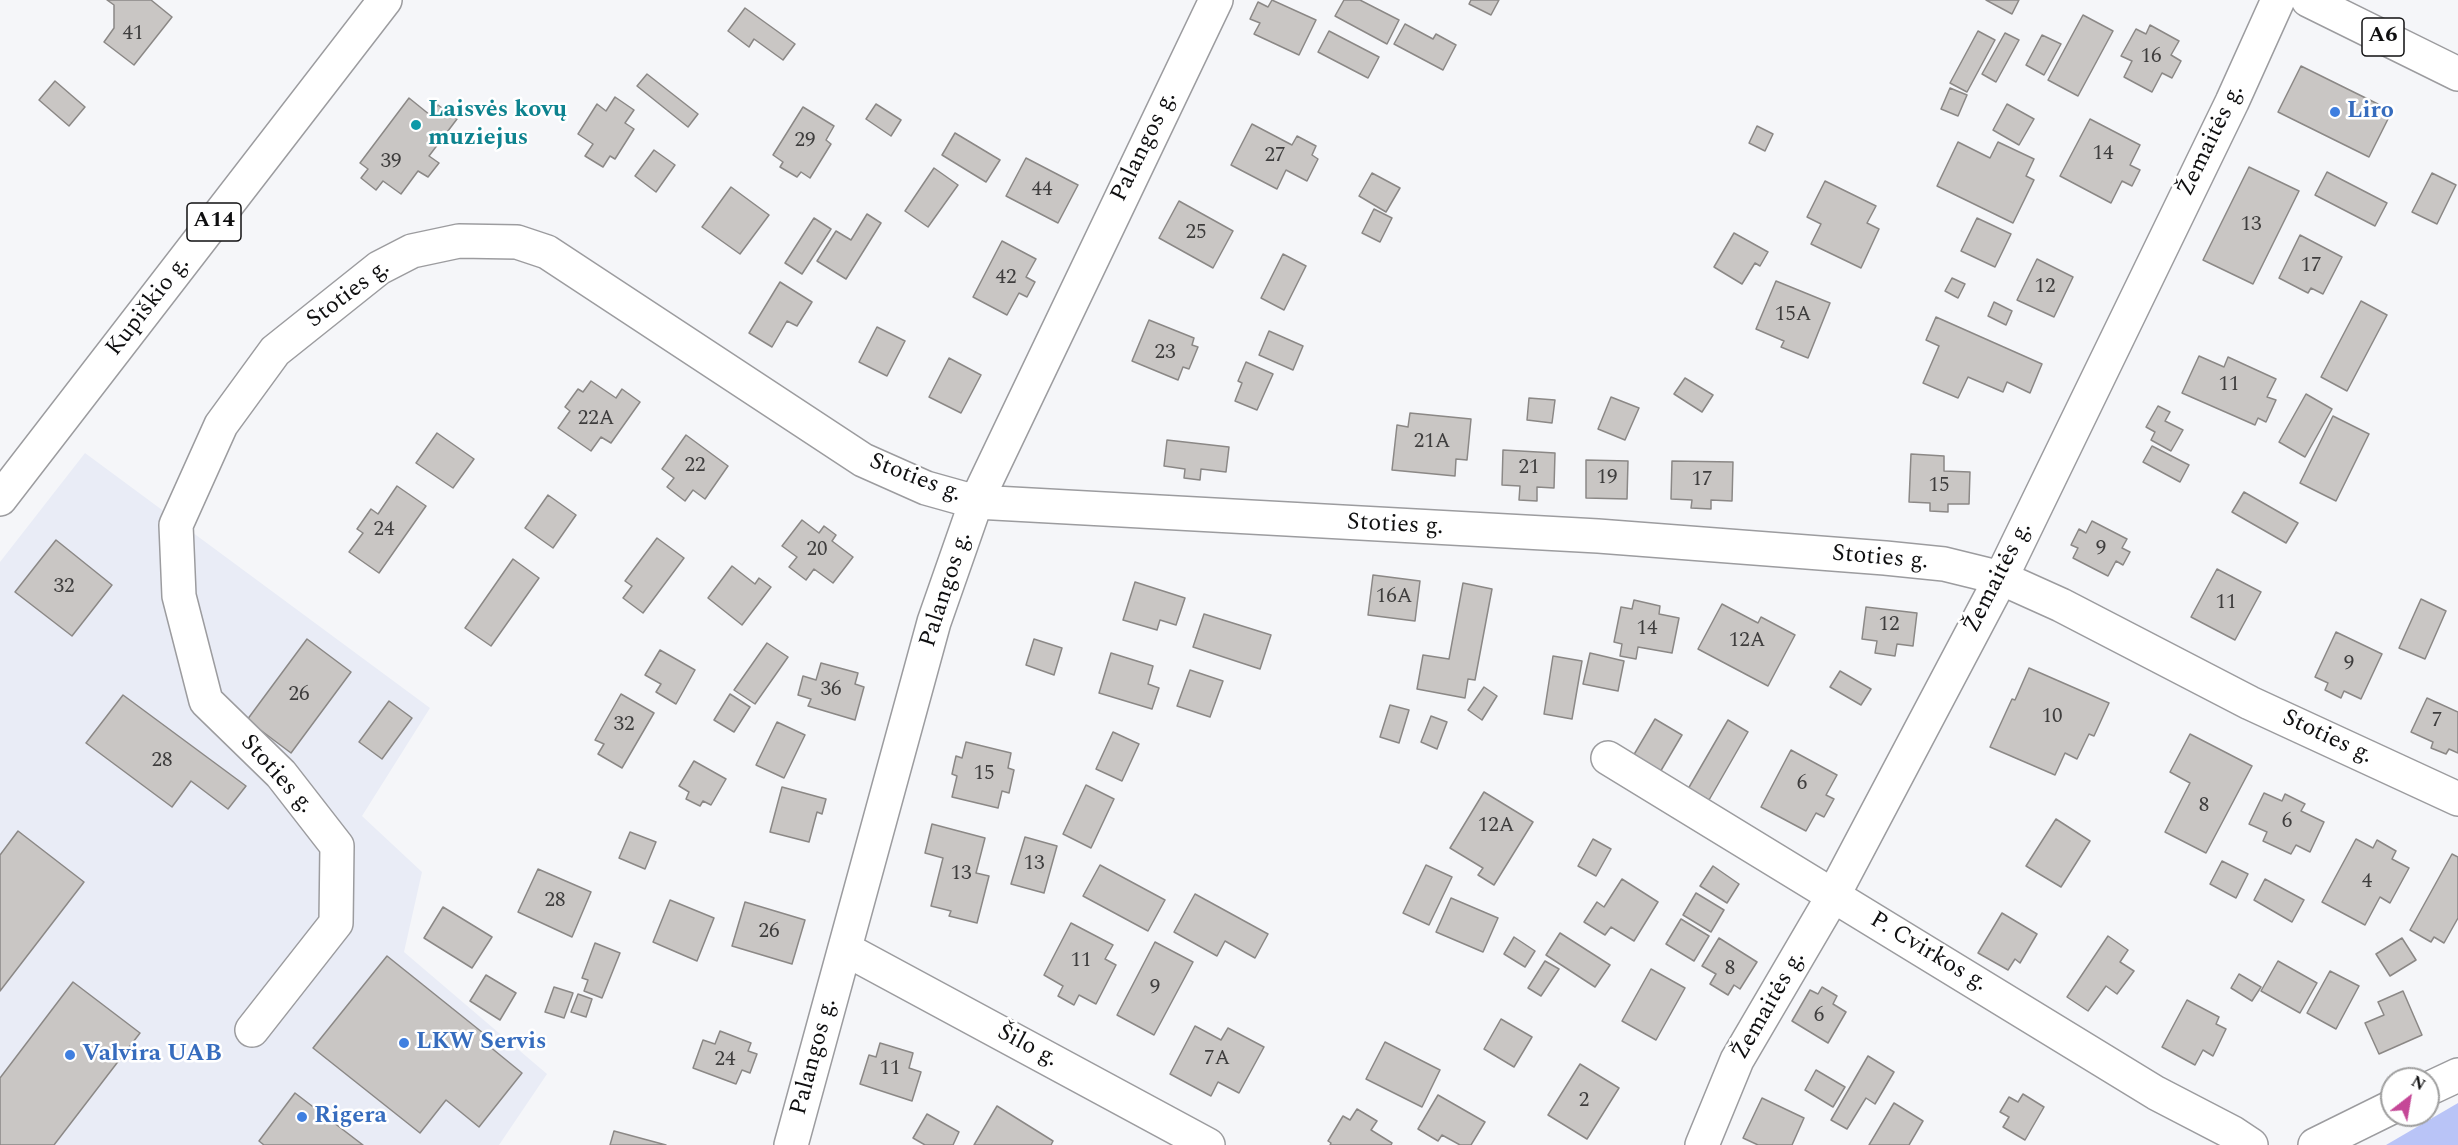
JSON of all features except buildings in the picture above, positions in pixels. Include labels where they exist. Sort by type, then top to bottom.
[{"type":"main road","name":"Kupiškio g.","points":[[0,500],[385,0]]},
{"type":"main road","name":"Palangos g.","points":[[791,1145],[934,622],[976,502],[1216,0]]},
{"type":"main road","name":"Žemaitės g.","points":[[1702,1145],[1737,1060],[1833,896],[2001,578],[2232,102],[2278,0]]},
{"type":"main road","name":"A6","points":[[2308,0],[2458,74]]},
{"type":"main road","name":"Stoties g.","points":[[252,1030],[336,923],[337,846],[281,774],[206,701],[179,596],[176,525],[221,425],[275,351],[379,268],[412,251],[459,241],[517,242],[547,252],[862,460],[926,488],[976,502],[1598,536],[1944,564],[2001,578],[2061,605],[2250,703],[2458,799]]},
{"type":"main road","name":"P. Cvirkos g.","points":[[1608,758],[1955,968],[2156,1093],[2233,1132],[2251,1145]]},
{"type":"main road","name":"Šilo g.","points":[[845,949],[1209,1145]]},
{"type":"main road","points":[[2440,1083],[2458,1075]]},
{"type":"main road","points":[[2314,1145],[2380,1113]]},
{"type":"shaded area","points":[[85,453],[430,708],[362,816],[422,872],[404,952],[547,1074],[499,1145],[0,1145],[0,562]]},
{"type":"shaded area","points":[[2458,1103],[2458,1145],[2386,1145],[2417,1127],[2440,1127],[2440,1114]]},
{"type":"place","name":"Liro","points":[[2335,112]]},
{"type":"place","name":"Laisvės kovų muziejus","points":[[416,125]]},
{"type":"place","name":"LKW Servis","points":[[404,1043]]},
{"type":"place","name":"Valvira UAB","points":[[70,1055]]},
{"type":"place","name":"Rigera","points":[[302,1117]]}]
